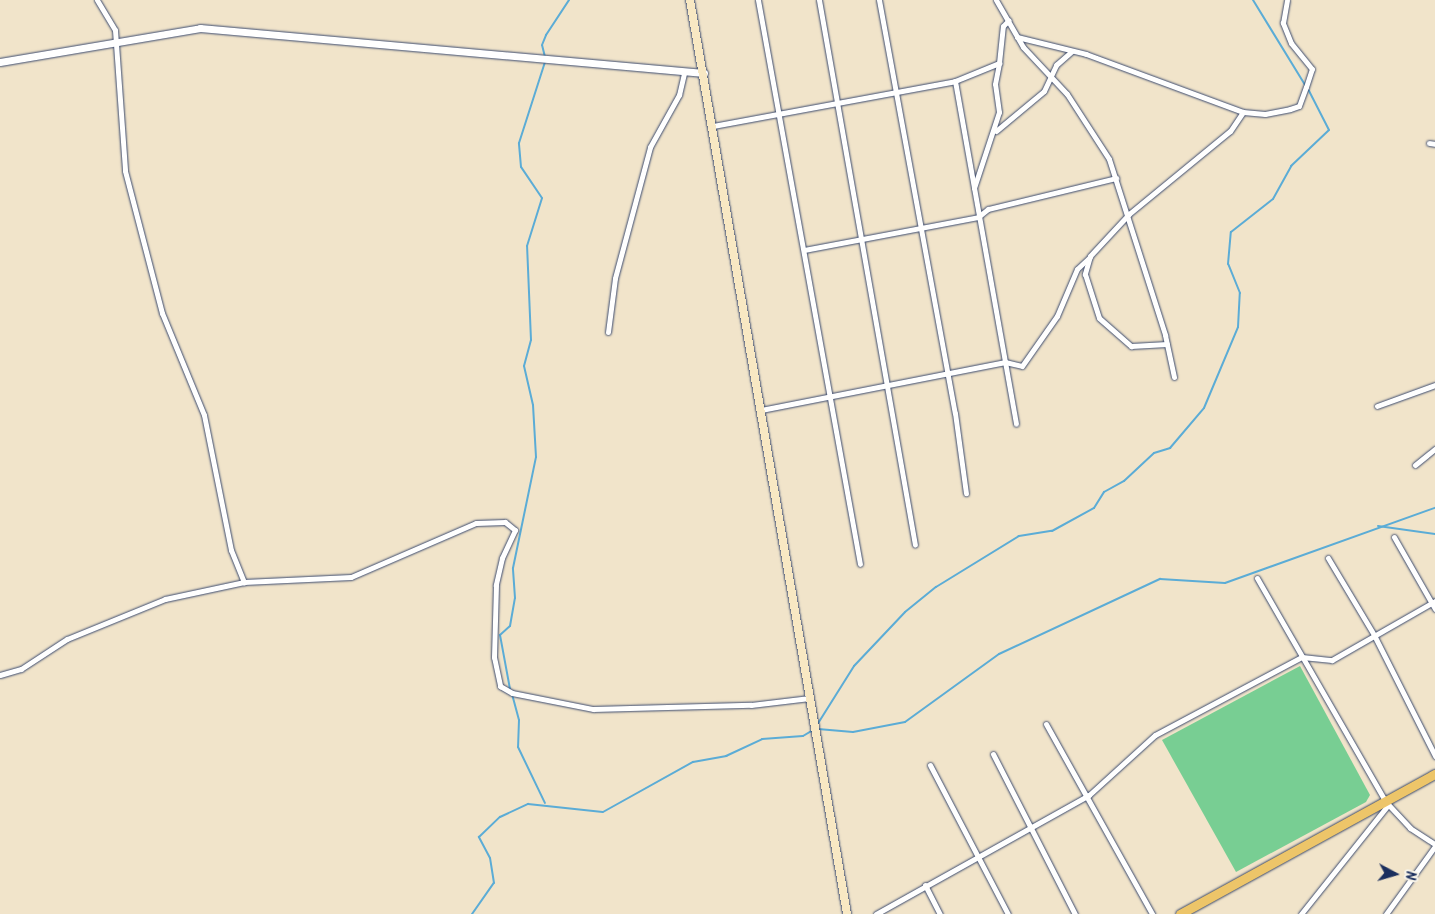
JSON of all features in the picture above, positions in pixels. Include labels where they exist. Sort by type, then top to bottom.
[{"type":"main road","points":[[690,0],[847,914]]},
{"type":"main road","points":[[1180,914],[1387,803],[1435,774]]},
{"type":"street","points":[[97,0],[111,20],[116,40],[125,171],[162,313],[204,415],[231,550],[244,582]]},
{"type":"street","points":[[758,0],[860,564]]},
{"type":"street","points":[[819,0],[863,239],[915,545]]},
{"type":"street","points":[[879,0],[948,372],[966,493]]},
{"type":"street","points":[[996,0],[1018,38],[1096,135],[1116,178],[1129,214],[1167,344],[1174,377]]},
{"type":"street","points":[[1018,38],[1072,51],[1242,112],[1265,114],[1299,106],[1312,69],[1291,43],[1284,23],[1286,0]]},
{"type":"street","points":[[973,190],[995,132],[1003,26],[1009,20]]},
{"type":"street","points":[[0,62],[177,30],[228,28],[684,74],[704,73]]},
{"type":"street","points":[[995,132],[1044,91],[1056,66],[1072,51]]},
{"type":"street","points":[[713,126],[780,117],[954,81],[999,63]]},
{"type":"street","points":[[608,332],[615,278],[648,156],[680,95],[684,74]]},
{"type":"street","points":[[954,81],[1016,424]]},
{"type":"street","points":[[761,410],[830,393],[1005,362],[1022,366],[1058,316],[1077,269],[1129,214],[1230,132],[1242,112]]},
{"type":"street","points":[[804,250],[978,217],[988,209],[1116,178]]},
{"type":"street","points":[[1090,256],[1085,274],[1099,318],[1131,346],[1167,344]]},
{"type":"street","points":[[1377,406],[1435,385]]},
{"type":"street","points":[[1416,465],[1435,449]]},
{"type":"street","points":[[0,675],[21,670],[67,639],[152,604],[244,582],[351,578],[476,523],[505,522],[515,530],[502,558],[496,585],[493,625],[500,686],[512,693],[594,709],[751,705],[810,698]]},
{"type":"street","points":[[1394,537],[1433,602],[1435,609]]},
{"type":"street","points":[[1328,558],[1374,636],[1435,756]]},
{"type":"street","points":[[1257,578],[1306,658],[1387,803],[1410,828],[1435,845],[1386,914]]},
{"type":"street","points":[[876,914],[1085,797],[1155,735],[1306,658],[1332,660],[1433,602]]},
{"type":"street","points":[[1046,724],[1085,797],[1152,914]]},
{"type":"street","points":[[993,754],[1029,828],[1075,914]]},
{"type":"street","points":[[930,765],[976,857],[1008,914]]},
{"type":"street","points":[[1301,914],[1387,803]]},
{"type":"street","points":[[925,886],[940,914]]},
{"type":"green space","points":[[1300,666],[1370,795],[1366,802],[1236,872],[1162,740]]},
{"type":"waterway","points":[[545,57],[542,45],[546,35],[569,0]]},
{"type":"waterway","points":[[1253,0],[1305,85]]},
{"type":"waterway","points":[[510,689],[500,635],[510,626],[515,598],[513,568],[536,457],[533,405],[524,366],[531,340],[527,246],[542,198],[521,167],[519,143],[545,62]]},
{"type":"waterway","points":[[817,725],[854,666],[905,612],[936,587],[1019,536],[1052,531],[1094,508],[1104,492],[1124,481],[1154,453],[1170,448],[1204,408],[1238,327],[1240,293],[1228,264],[1231,232],[1273,199],[1291,166],[1329,130],[1308,89]]},
{"type":"waterway","points":[[818,729],[853,732],[905,722],[999,654],[1160,579],[1225,583],[1435,508]]},
{"type":"waterway","points":[[1378,526],[1435,534]]},
{"type":"waterway","points":[[512,694],[519,720],[518,747],[545,803]]},
{"type":"waterway","points":[[472,914],[494,883],[490,858],[479,837],[500,817],[528,804],[603,812],[693,762],[726,756],[762,739],[803,736],[813,730]]}]
